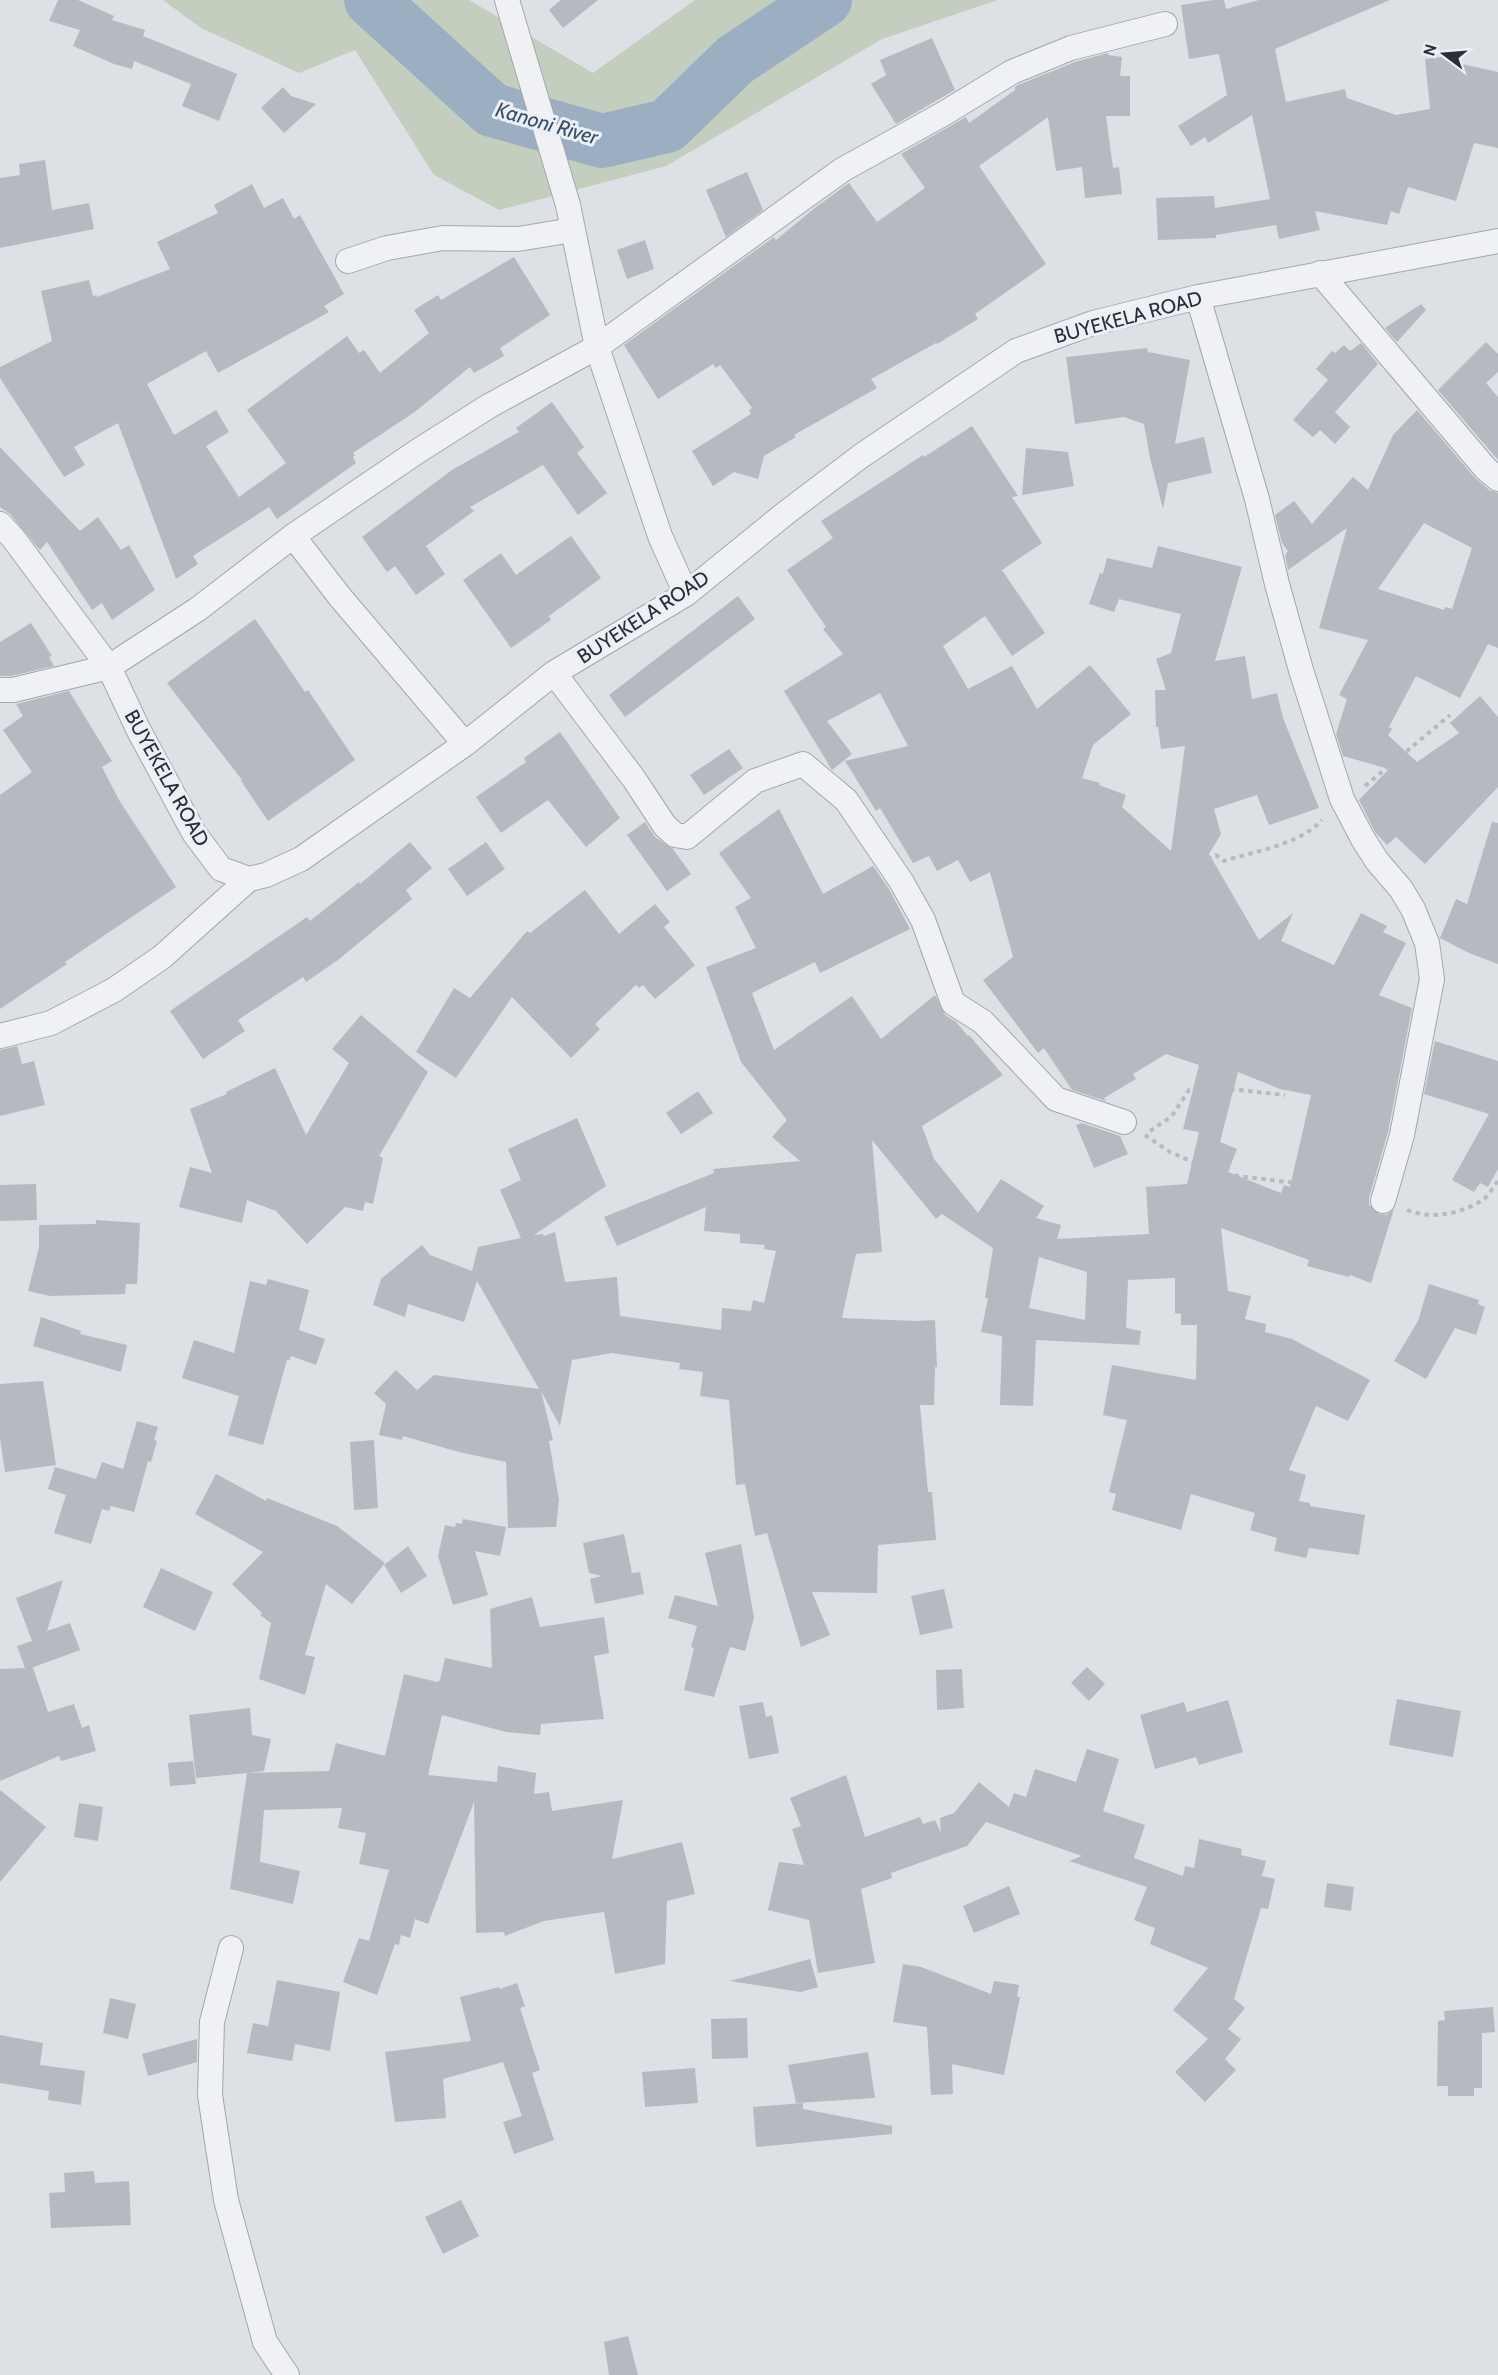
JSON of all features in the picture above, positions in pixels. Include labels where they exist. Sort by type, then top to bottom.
[{"type":"street","points":[[507,0],[568,205],[597,347],[660,536],[687,594]]},
{"type":"street","points":[[0,690],[14,690],[109,667],[198,609],[293,536],[418,451],[489,406],[597,347],[842,170],[943,114],[1012,72],[1071,48],[1165,24]]},
{"type":"street","points":[[348,261],[387,248],[443,238],[518,239],[573,230]]},
{"type":"street","name":"BUYEKELA ROAD","points":[[0,524],[14,538],[109,667],[138,729],[194,833],[221,869],[249,879],[266,875],[300,859],[465,744],[554,673],[687,594],[787,512],[861,456],[1016,351],[1093,322],[1198,297],[1498,241]]},
{"type":"street","points":[[1320,273],[1479,460],[1498,479]]},
{"type":"street","points":[[1198,297],[1257,499],[1277,584],[1301,670],[1342,799],[1368,846],[1401,889],[1413,909],[1427,942],[1432,979],[1402,1135],[1383,1201]]},
{"type":"street","points":[[293,536],[340,597],[465,744]]},
{"type":"street","points":[[554,673],[634,778],[665,826],[675,835],[687,837],[755,781],[803,764],[846,801],[901,881],[923,920],[954,1003],[983,1022],[1056,1099],[1124,1122]]},
{"type":"street","points":[[0,1036],[51,1023],[114,990],[162,957],[249,879]]},
{"type":"street","points":[[231,1948],[212,2022],[210,2095],[226,2200],[265,2342],[287,2375]]},
{"type":"path","points":[[1101,927],[1216,855],[1224,861],[1312,831],[1342,799],[1369,783],[1450,715]]},
{"type":"path","points":[[1144,1135],[1172,1116],[1189,1090],[1222,1088],[1284,1095]]},
{"type":"path","points":[[1124,1122],[1170,1152],[1230,1175],[1304,1184],[1378,1202],[1383,1201],[1417,1214],[1454,1214],[1485,1198],[1498,1180]]},
{"type":"green space","points":[[163,0],[469,0],[593,73],[695,0],[998,0],[882,39],[666,166],[499,210],[434,175],[355,50],[299,73],[201,28]]},
{"type":"building","points":[[58,0],[78,0],[114,16],[112,20],[145,30],[143,36],[237,74],[219,121],[182,106],[191,84],[134,61],[132,69],[114,64],[73,46],[80,30],[49,21]]},
{"type":"building","points":[[561,0],[598,0],[563,28],[549,10]]},
{"type":"building","points":[[1224,0],[1226,9],[1259,0],[1390,0],[1275,49],[1286,102],[1345,89],[1347,98],[1396,115],[1430,109],[1425,59],[1458,55],[1457,63],[1498,72],[1498,148],[1474,143],[1456,201],[1408,187],[1399,214],[1391,211],[1387,225],[1315,211],[1320,230],[1279,239],[1276,225],[1216,235],[1216,238],[1158,240],[1156,198],[1214,196],[1215,208],[1270,199],[1252,115],[1208,143],[1205,137],[1191,146],[1178,126],[1227,95],[1219,54],[1189,59],[1181,5]]},
{"type":"building","points":[[932,38],[955,90],[896,124],[871,84],[886,75],[880,60]]},
{"type":"building","points":[[1108,53],[1108,55],[1122,57],[1120,76],[1130,76],[1130,116],[1106,116],[1113,168],[1119,167],[1122,194],[1085,198],[1082,167],[1056,171],[1048,117],[979,166],[1046,264],[975,314],[978,319],[871,379],[877,388],[794,435],[796,437],[764,456],[758,479],[734,472],[713,486],[692,451],[751,414],[749,410],[752,408],[720,365],[716,368],[713,364],[658,399],[624,345],[774,237],[776,240],[849,183],[877,222],[925,188],[901,154],[966,117],[969,123],[1015,90],[1018,85],[1075,62]]},
{"type":"building","points":[[283,87],[291,96],[316,104],[284,133],[261,108]]},
{"type":"building","points":[[45,160],[52,210],[89,203],[94,229],[0,248],[0,178],[20,175],[19,164]]},
{"type":"building","points":[[747,172],[763,210],[726,237],[706,190]]},
{"type":"building","points":[[252,184],[264,208],[283,198],[294,219],[300,215],[344,294],[324,306],[329,312],[218,373],[206,351],[147,384],[174,435],[216,410],[229,432],[206,446],[239,497],[286,463],[247,410],[347,336],[359,353],[364,350],[380,373],[429,333],[414,310],[438,295],[441,300],[514,257],[550,315],[500,348],[504,356],[474,373],[470,367],[416,411],[353,453],[356,463],[277,519],[269,507],[193,556],[198,564],[176,579],[118,423],[74,447],[85,465],[64,477],[0,378],[0,367],[52,341],[41,291],[89,280],[93,296],[97,295],[97,297],[170,269],[157,242],[218,213],[214,205]]},
{"type":"building","points":[[645,240],[654,269],[627,279],[617,250]]},
{"type":"building","points":[[1421,304],[1426,310],[1397,342],[1385,328]]},
{"type":"building","points":[[1486,342],[1498,354],[1498,372],[1486,383],[1498,397],[1498,460],[1438,390]]},
{"type":"building","points":[[1361,343],[1378,364],[1335,412],[1350,427],[1335,444],[1320,430],[1313,437],[1293,420],[1328,380],[1316,369],[1332,351],[1335,353],[1344,345],[1350,351]]},
{"type":"building","points":[[1147,348],[1148,352],[1190,360],[1175,444],[1204,437],[1212,473],[1168,483],[1163,509],[1144,424],[1124,417],[1075,424],[1066,357]]},
{"type":"building","points":[[552,402],[584,447],[577,453],[607,493],[578,515],[543,465],[470,507],[474,511],[426,546],[445,574],[416,595],[395,566],[387,572],[362,537],[452,470],[519,432],[516,428]]},
{"type":"building","points":[[1417,410],[1475,478],[1489,490],[1498,493],[1498,648],[1488,644],[1460,698],[1416,676],[1389,727],[1392,729],[1388,735],[1417,762],[1459,733],[1450,723],[1480,696],[1498,717],[1498,787],[1425,864],[1396,837],[1387,845],[1375,832],[1359,800],[1389,769],[1343,756],[1336,734],[1347,699],[1339,695],[1368,640],[1319,628],[1347,528],[1288,570],[1285,555],[1288,551],[1282,543],[1275,515],[1294,501],[1312,524],[1353,477],[1368,490],[1393,435]],"holes":[[[1424,523],[1472,548],[1452,609],[1445,607],[1444,610],[1378,589]]]},
{"type":"building","points":[[972,426],[1018,496],[1012,497],[1042,543],[1002,570],[1045,633],[1012,656],[985,616],[943,646],[968,689],[1012,666],[1037,709],[1090,665],[1131,714],[1093,745],[1082,778],[1100,783],[1099,785],[1126,795],[1122,807],[1171,851],[1185,746],[1161,749],[1158,727],[1156,727],[1155,690],[1166,690],[1156,659],[1171,653],[1181,614],[1119,599],[1114,612],[1089,604],[1100,573],[1103,574],[1107,558],[1152,568],[1158,546],[1242,567],[1215,661],[1245,656],[1252,699],[1277,693],[1283,718],[1319,808],[1269,825],[1257,795],[1214,809],[1221,834],[1209,854],[1259,940],[1293,913],[1281,941],[1334,965],[1361,913],[1387,926],[1383,932],[1406,943],[1379,995],[1412,1008],[1388,1132],[1369,1198],[1369,1205],[1379,1214],[1387,1215],[1394,1209],[1371,1283],[1350,1275],[1349,1277],[1307,1266],[1309,1260],[1221,1228],[1228,1291],[1251,1296],[1245,1319],[1266,1324],[1265,1332],[1292,1339],[1370,1380],[1348,1421],[1316,1406],[1289,1470],[1306,1475],[1299,1501],[1310,1503],[1310,1506],[1365,1515],[1359,1555],[1309,1548],[1306,1558],[1274,1551],[1277,1538],[1250,1530],[1255,1513],[1191,1494],[1181,1530],[1112,1510],[1116,1494],[1109,1492],[1127,1420],[1103,1415],[1112,1365],[1196,1380],[1197,1325],[1181,1325],[1181,1314],[1175,1313],[1175,1278],[1128,1280],[1126,1328],[1141,1331],[1139,1345],[1036,1340],[1033,1406],[1000,1405],[1002,1336],[981,1332],[988,1298],[985,1298],[993,1248],[942,1214],[936,1219],[872,1140],[882,1252],[856,1254],[842,1318],[935,1320],[937,1367],[935,1367],[934,1405],[920,1405],[928,1492],[932,1492],[936,1540],[878,1545],[877,1593],[812,1592],[830,1635],[801,1647],[767,1533],[755,1536],[745,1484],[736,1485],[729,1400],[700,1396],[703,1372],[679,1369],[680,1363],[612,1353],[572,1360],[560,1426],[541,1391],[553,1440],[549,1441],[559,1500],[556,1527],[508,1528],[506,1462],[459,1452],[403,1436],[402,1440],[379,1435],[386,1404],[374,1393],[396,1370],[417,1390],[434,1375],[539,1389],[477,1281],[464,1322],[408,1304],[405,1317],[373,1305],[381,1279],[422,1245],[430,1255],[472,1271],[478,1247],[521,1238],[500,1190],[521,1180],[508,1149],[577,1118],[606,1186],[534,1235],[543,1234],[544,1236],[555,1232],[565,1282],[617,1277],[620,1316],[721,1330],[722,1308],[751,1311],[753,1300],[764,1303],[776,1251],[764,1249],[765,1245],[740,1243],[740,1234],[704,1231],[706,1207],[617,1246],[604,1217],[714,1173],[713,1169],[800,1161],[772,1137],[787,1120],[741,1062],[706,967],[756,948],[735,907],[751,898],[719,853],[779,809],[823,894],[873,866],[889,889],[910,929],[820,973],[815,962],[752,993],[774,1050],[852,996],[881,1039],[935,995],[945,1015],[969,1035],[1003,1075],[922,1126],[934,1159],[978,1213],[1001,1179],[1044,1206],[1036,1218],[1061,1225],[1057,1239],[1149,1234],[1146,1187],[1187,1184],[1199,1132],[1183,1129],[1199,1065],[1166,1054],[1133,1074],[1136,1079],[1104,1098],[1106,1101],[1072,1090],[1044,1048],[1038,1053],[983,980],[1013,957],[990,872],[970,882],[958,860],[937,871],[929,856],[913,863],[880,808],[876,811],[845,761],[908,746],[880,693],[827,721],[852,754],[832,770],[784,691],[843,654],[823,629],[826,627],[787,570],[833,538],[821,521],[923,455],[924,457]],"holes":[[[1238,1072],[1280,1089],[1311,1095],[1290,1187],[1284,1185],[1281,1193],[1228,1172],[1237,1149],[1220,1142]],[[1039,1257],[1087,1272],[1085,1320],[1029,1308]]]},
{"type":"building","points":[[0,447],[80,531],[98,517],[121,550],[129,545],[155,590],[112,620],[102,603],[92,610],[47,542],[40,550],[10,514],[0,507]]},
{"type":"building","points":[[1026,448],[1068,452],[1074,486],[1022,495]]},
{"type":"building","points":[[571,536],[601,578],[549,616],[551,620],[511,648],[463,580],[501,553],[516,575]]},
{"type":"building","points":[[738,596],[755,619],[625,717],[609,695]]},
{"type":"building","points":[[255,619],[305,692],[308,690],[355,760],[268,821],[242,780],[167,683]]},
{"type":"building","points":[[31,623],[52,656],[49,657],[54,666],[11,676],[0,676],[0,642]]},
{"type":"building","points":[[69,691],[112,761],[102,767],[119,800],[176,887],[0,1009],[0,795],[32,772],[3,730],[23,716],[16,704]]},
{"type":"building","points":[[560,732],[620,818],[586,847],[548,800],[501,833],[476,797],[526,762],[524,758]]},
{"type":"building","points":[[729,749],[743,768],[704,795],[690,775]]},
{"type":"building","points":[[645,822],[655,837],[673,849],[691,874],[667,891],[627,835]]},
{"type":"building","points":[[1492,822],[1498,823],[1498,964],[1469,953],[1440,938],[1456,899],[1467,904]]},
{"type":"building","points":[[410,842],[432,868],[406,890],[412,899],[338,960],[306,982],[303,977],[238,1020],[245,1031],[203,1059],[170,1011],[307,917],[310,921],[359,882],[360,884]]},
{"type":"building","points":[[486,842],[505,869],[467,896],[448,869]]},
{"type":"building","points":[[585,890],[619,934],[655,904],[670,922],[664,927],[695,965],[655,999],[643,985],[639,988],[636,985],[595,1024],[600,1029],[571,1058],[512,997],[456,1078],[416,1052],[454,988],[470,998],[527,931],[530,933]]},
{"type":"building","points":[[361,1015],[428,1072],[379,1156],[383,1158],[373,1204],[365,1202],[363,1211],[345,1207],[307,1244],[276,1211],[247,1200],[242,1223],[179,1207],[190,1167],[212,1173],[190,1109],[227,1094],[226,1092],[275,1068],[306,1135],[349,1063],[332,1049]]},
{"type":"building","points":[[1435,1041],[1498,1061],[1498,1169],[1488,1187],[1480,1183],[1474,1192],[1452,1180],[1489,1114],[1424,1094]]},
{"type":"building","points":[[17,1046],[22,1064],[34,1061],[45,1105],[0,1116],[0,1050]]},
{"type":"building","points":[[698,1091],[713,1113],[681,1134],[666,1113]]},
{"type":"building","points":[[1082,1123],[1120,1136],[1128,1154],[1094,1168],[1076,1125]]},
{"type":"building","points":[[36,1184],[37,1220],[0,1221],[0,1185]]},
{"type":"building","points":[[96,1220],[140,1223],[137,1284],[126,1284],[125,1294],[50,1296],[28,1291],[39,1247],[39,1225],[96,1224]]},
{"type":"building","points":[[268,1279],[309,1290],[299,1330],[325,1339],[316,1365],[291,1356],[290,1360],[287,1360],[263,1445],[228,1435],[239,1396],[182,1378],[194,1340],[234,1353],[250,1281],[266,1285]]},
{"type":"building","points":[[1429,1284],[1479,1300],[1478,1304],[1485,1307],[1476,1335],[1455,1328],[1426,1379],[1394,1361],[1418,1321]]},
{"type":"building","points":[[41,1317],[81,1331],[80,1334],[127,1345],[121,1372],[33,1346]]},
{"type":"building","points":[[43,1381],[56,1465],[5,1472],[0,1438],[0,1384]]},
{"type":"building","points":[[137,1421],[158,1427],[154,1440],[157,1441],[151,1462],[148,1461],[134,1512],[111,1506],[109,1511],[102,1509],[91,1544],[54,1533],[66,1495],[48,1489],[55,1467],[96,1479],[102,1462],[123,1469]]},
{"type":"building","points":[[374,1440],[378,1508],[354,1510],[350,1442]]},
{"type":"building","points":[[216,1474],[266,1501],[267,1498],[337,1526],[385,1563],[352,1604],[326,1584],[305,1655],[315,1657],[305,1695],[259,1679],[271,1623],[260,1615],[262,1613],[232,1584],[263,1552],[195,1514]]},
{"type":"building","points":[[463,1519],[506,1527],[500,1556],[475,1551],[488,1595],[453,1605],[438,1556],[445,1525],[455,1527],[456,1523],[462,1524]]},
{"type":"building","points":[[624,1534],[632,1573],[640,1572],[644,1594],[595,1604],[590,1579],[602,1576],[589,1573],[583,1543]]},
{"type":"building","points":[[741,1544],[754,1618],[745,1651],[730,1647],[714,1697],[684,1690],[697,1626],[668,1618],[675,1595],[718,1606],[705,1553]]},
{"type":"building","points":[[408,1546],[427,1576],[401,1593],[384,1565]]},
{"type":"building","points":[[161,1568],[213,1592],[195,1631],[143,1607]]},
{"type":"building","points":[[63,1580],[47,1631],[70,1623],[80,1650],[31,1668],[33,1668],[48,1712],[74,1704],[82,1728],[89,1725],[96,1751],[61,1761],[59,1756],[0,1781],[0,1669],[25,1668],[17,1646],[32,1641],[16,1598]]},
{"type":"building","points":[[944,1589],[953,1628],[920,1635],[911,1596]]},
{"type":"building","points":[[532,1597],[540,1627],[604,1617],[609,1653],[594,1656],[604,1719],[541,1724],[540,1735],[506,1732],[442,1715],[428,1775],[497,1782],[498,1766],[536,1773],[534,1794],[549,1792],[552,1811],[623,1800],[612,1859],[682,1842],[695,1894],[667,1901],[665,1964],[615,1974],[604,1912],[544,1921],[505,1936],[504,1932],[476,1933],[474,1802],[428,1924],[415,1919],[410,1938],[401,1935],[399,1945],[395,1944],[377,1995],[343,1982],[359,1938],[369,1941],[389,1870],[359,1864],[366,1833],[338,1828],[342,1808],[264,1810],[260,1862],[300,1871],[293,1904],[230,1889],[247,1773],[196,1778],[189,1715],[250,1708],[252,1735],[271,1739],[264,1771],[248,1773],[329,1771],[336,1743],[385,1756],[404,1674],[437,1682],[440,1680],[445,1658],[492,1668],[490,1609]]},
{"type":"building","points":[[1087,1667],[1105,1684],[1089,1701],[1071,1683]]},
{"type":"building","points":[[962,1669],[964,1708],[937,1710],[936,1670]]},
{"type":"building","points":[[1397,1699],[1461,1711],[1453,1757],[1389,1745]]},
{"type":"building","points":[[1228,1700],[1243,1752],[1199,1765],[1196,1757],[1155,1769],[1140,1715],[1184,1702],[1187,1712]]},
{"type":"building","points":[[763,1702],[766,1717],[772,1715],[779,1753],[749,1759],[739,1706]]},
{"type":"building","points":[[1087,1749],[1119,1759],[1103,1811],[1145,1825],[1134,1858],[1183,1876],[1185,1866],[1194,1868],[1199,1839],[1242,1849],[1241,1855],[1266,1861],[1262,1876],[1275,1879],[1268,1909],[1261,1908],[1234,1999],[1245,2008],[1228,2029],[1241,2039],[1225,2059],[1236,2070],[1205,2102],[1175,2072],[1208,2039],[1173,2010],[1208,1968],[1150,1944],[1155,1928],[1134,1920],[1147,1887],[1069,1861],[1082,1856],[986,1822],[967,1846],[891,1873],[892,1878],[861,1889],[875,1963],[818,1973],[809,1920],[768,1910],[779,1862],[804,1865],[792,1829],[801,1826],[790,1798],[846,1775],[865,1837],[920,1817],[923,1824],[935,1820],[941,1833],[940,1818],[954,1813],[979,1782],[1009,1807],[1014,1793],[1026,1797],[1035,1769],[1076,1782]]},
{"type":"building","points":[[193,1761],[196,1784],[170,1786],[168,1763]]},
{"type":"building","points":[[0,1790],[46,1827],[0,1882]]},
{"type":"building","points":[[79,1803],[103,1807],[98,1841],[74,1837]]},
{"type":"building","points":[[1327,1883],[1354,1887],[1351,1911],[1324,1907]]},
{"type":"building","points":[[1009,1886],[1020,1914],[974,1933],[963,1906]]},
{"type":"building","points":[[810,1959],[818,1987],[801,1992],[730,1981]]},
{"type":"building","points":[[903,1964],[921,1967],[991,1994],[994,1981],[1019,1985],[1017,1997],[1020,1997],[1004,2075],[952,2064],[953,2094],[931,2095],[927,2027],[893,2022]]},
{"type":"building","points":[[277,1980],[340,1992],[330,2051],[295,2044],[292,2061],[247,2053],[253,2023],[268,2026]]},
{"type":"building","points":[[517,1983],[525,2006],[520,2008],[540,2070],[532,2073],[554,2140],[514,2154],[503,2122],[522,2116],[503,2062],[443,2079],[446,2118],[395,2122],[385,2052],[471,2041],[460,1997]]},
{"type":"building","points":[[110,1998],[136,2004],[128,2039],[103,2033]]},
{"type":"building","points":[[1493,2007],[1495,2032],[1482,2033],[1482,2088],[1474,2088],[1474,2096],[1448,2096],[1448,2086],[1437,2086],[1438,2021],[1445,2020],[1444,2011]]},
{"type":"building","points":[[747,2018],[748,2058],[712,2059],[711,2019]]},
{"type":"building","points":[[0,2035],[43,2043],[40,2065],[85,2071],[81,2105],[48,2100],[49,2091],[0,2083]]},
{"type":"building","points":[[197,2039],[197,2062],[148,2076],[142,2054]]},
{"type":"building","points":[[868,2052],[875,2098],[796,2103],[788,2065]]},
{"type":"building","points":[[695,2068],[698,2103],[645,2107],[642,2072]]},
{"type":"building","points":[[803,2103],[803,2109],[892,2126],[892,2134],[756,2147],[753,2107]]},
{"type":"building","points":[[94,2171],[95,2183],[129,2181],[131,2225],[51,2228],[49,2193],[65,2192],[64,2173]]},
{"type":"building","points":[[461,2200],[479,2236],[443,2254],[425,2217]]},
{"type":"building","points":[[628,2336],[638,2375],[609,2375],[604,2342]]},
{"type":"waterway","name":"Kanoni River","points":[[371,0],[492,110],[602,141],[667,126],[735,60],[825,0]]}]
